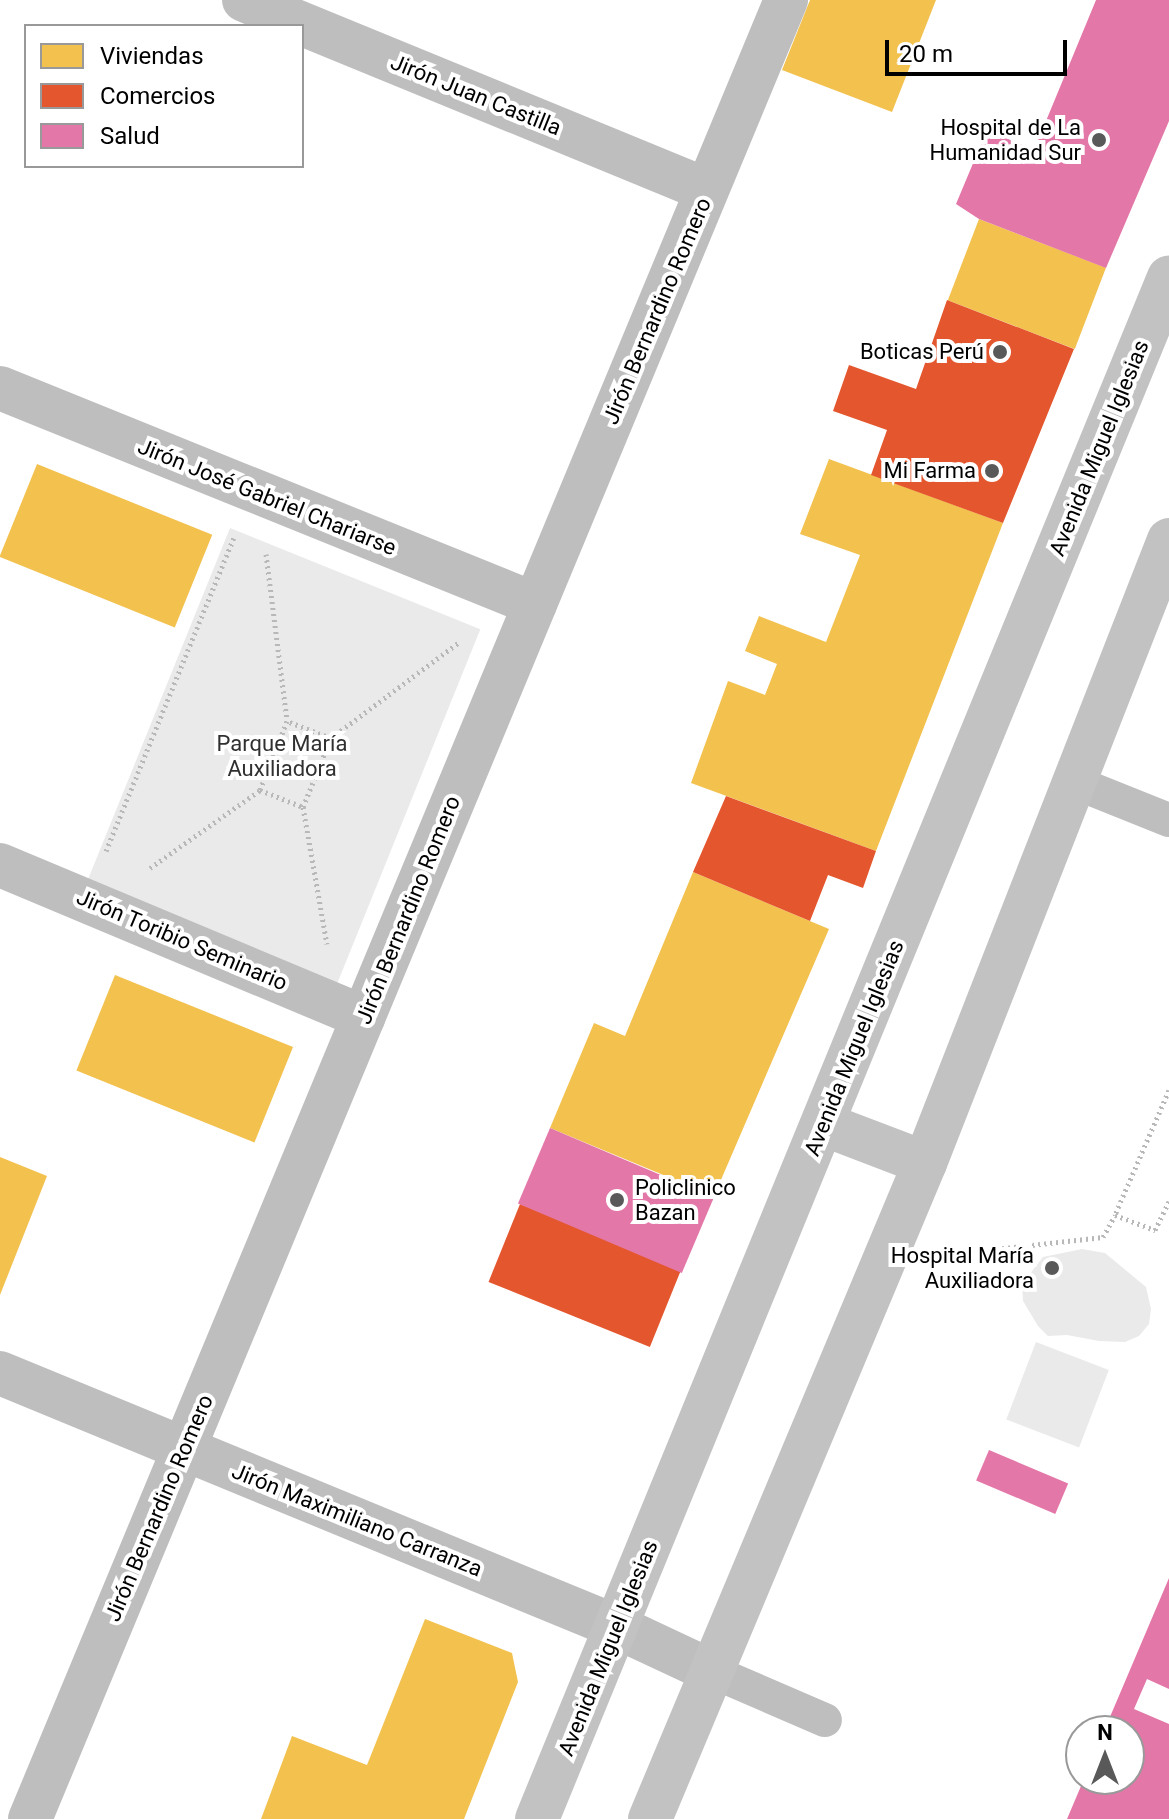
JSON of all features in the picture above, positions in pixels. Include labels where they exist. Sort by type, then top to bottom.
[{"type":"main road","name":"Avenida Miguel Iglesias","points":[[537,1819],[823,1124],[1156,333],[1169,277]]},
{"type":"main road","points":[[650,1819],[925,1163],[1169,540]]},
{"type":"main road","points":[[823,1124],[925,1163]]},
{"type":"street","name":"Jirón Juan Castilla","points":[[244,0],[302,24]]},
{"type":"street","name":"Jirón Bernardino Romero","points":[[30,1819],[786,0]]},
{"type":"street","name":"Jirón Juan Castilla","points":[[304,25],[707,190]]},
{"type":"street","name":"Jirón José Gabriel Chariarse","points":[[0,388],[535,604]]},
{"type":"street","name":"Jirón Toribio Seminario","points":[[0,865],[364,1017]]},
{"type":"street","name":"Jirón Maximiliano Carranza","points":[[0,1373],[617,1627],[711,1671]]},
{"type":"lane","points":[[1074,782],[1169,820]]},
{"type":"lane","points":[[711,1671],[825,1720]]},
{"type":"path","points":[[101,864],[233,540],[244,544]]},
{"type":"path","points":[[255,548],[280,559]]},
{"type":"path","points":[[147,871],[260,790],[287,721],[266,553]]},
{"type":"path","points":[[364,1017],[332,974],[303,807],[331,738],[470,635],[535,604]]},
{"type":"path","points":[[287,721],[331,738]]},
{"type":"path","points":[[260,790],[303,807]]},
{"type":"path","points":[[883,1262],[1103,1237],[1169,1090]]},
{"type":"path","points":[[1115,1215],[1155,1230],[1169,1201]]},
{"type":"green space","name":"Parque María Auxiliadora","points":[[230,528],[480,629],[336,985],[86,884]]},
{"type":"green space","points":[[1082,1249],[1105,1253],[1146,1287],[1151,1309],[1149,1324],[1139,1336],[1125,1342],[1067,1335],[1048,1336],[1038,1326],[1023,1301],[1022,1284],[1043,1257]]},
{"type":"green space","points":[[1036,1342],[1109,1370],[1079,1447],[1006,1419]]},
{"type":"building: Viviendas","points":[[810,0],[936,0],[892,112],[782,70]]},
{"type":"building: Viviendas","points":[[979,219],[1106,268],[1075,349],[948,300]]},
{"type":"building: Viviendas","points":[[829,459],[1003,523],[876,851],[691,783],[728,681],[765,695],[777,664],[745,651],[759,616],[826,642],[860,555],[800,534]]},
{"type":"building: Viviendas","points":[[37,464],[212,535],[175,628],[0,557]]},
{"type":"building: Viviendas","points":[[693,872],[829,929],[714,1196],[550,1128],[594,1023],[625,1036]]},
{"type":"building: Viviendas","points":[[115,975],[293,1047],[254,1142],[76,1070]]},
{"type":"building: Viviendas","points":[[0,1157],[47,1176],[0,1295]]},
{"type":"building: Viviendas","points":[[425,1619],[512,1653],[518,1682],[464,1819],[261,1819],[292,1736],[367,1765]]},
{"type":"building: Comercios","points":[[947,300],[1074,349],[1003,523],[871,475],[887,430],[833,411],[849,365],[916,389]]},
{"type":"building: Comercios","points":[[726,796],[876,851],[863,888],[828,875],[810,921],[693,872]]},
{"type":"building: Comercios","points":[[520,1204],[681,1269],[650,1347],[489,1282]]},
{"type":"building: Salud","name":"Hospital de La Humanidad Sur","points":[[1096,0],[1169,0],[1169,121],[1106,268],[979,219],[956,204],[987,130],[1034,150]]},
{"type":"building: Salud","name":"Policlinico Bazan","points":[[550,1128],[714,1198],[682,1273],[518,1203]]},
{"type":"building: Salud","points":[[989,1450],[1068,1484],[1055,1514],[976,1480]]},
{"type":"building: Salud","points":[[1169,1578],[1169,1689],[1147,1679],[1134,1709],[1169,1724],[1169,1819],[1067,1819],[1077,1795],[1145,1795],[1145,1715],[1111,1715]]},
{"type":"place","name":"Hospital de La Humanidad Sur","points":[[1099,140]]},
{"type":"place","name":"Boticas Perú","points":[[1000,352]]},
{"type":"place","name":"Mi Farma","points":[[992,471]]},
{"type":"place","name":"Policlinico Bazan","points":[[617,1200]]},
{"type":"place","name":"Hospital María Auxiliadora","points":[[1052,1268]]}]
